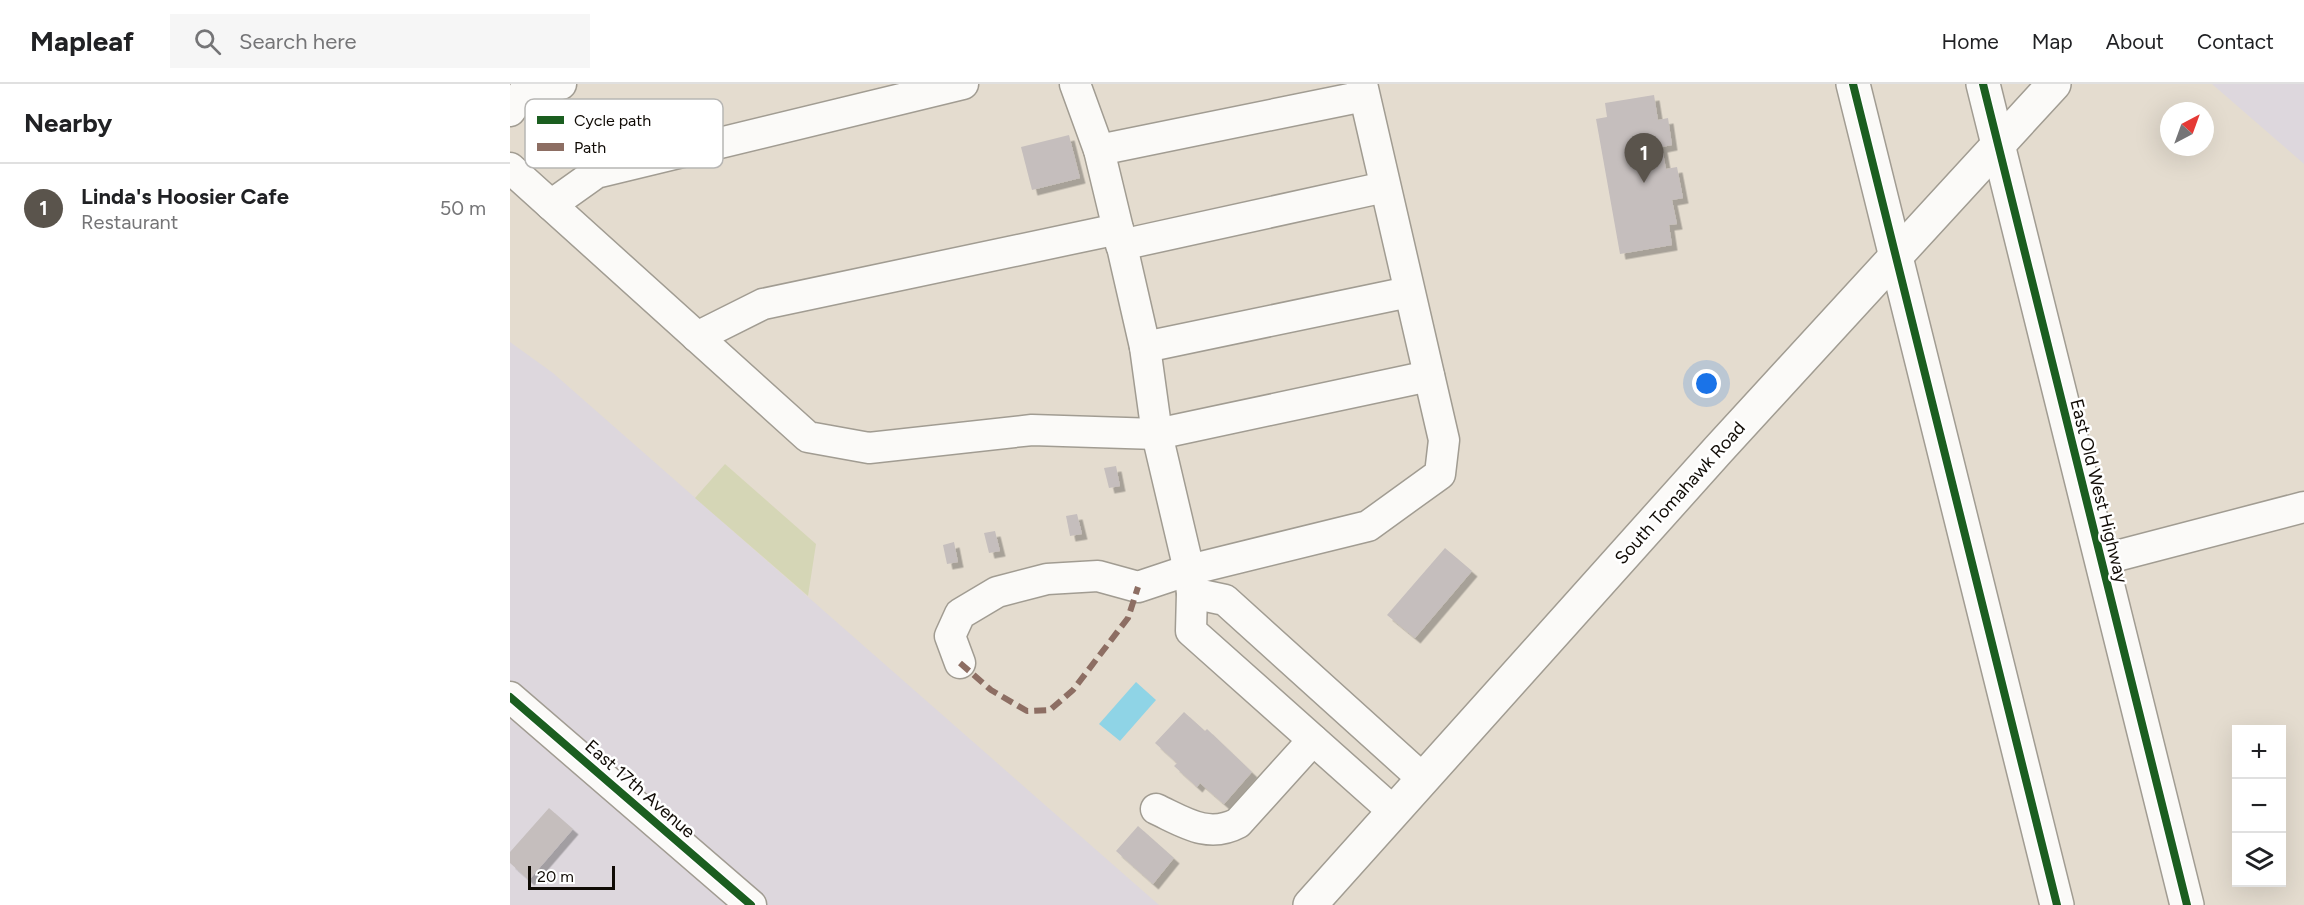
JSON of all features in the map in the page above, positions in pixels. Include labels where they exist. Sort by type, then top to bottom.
[{"type":"main road","points":[[1853,84],[2057,905]]},
{"type":"main road","name":"East Old West Highway","points":[[1983,84],[2187,905]]},
{"type":"main road","name":"South Tomahawk Road","points":[[1310,905],[1392,811],[2054,84]]},
{"type":"street","points":[[510,111],[523,93],[561,84]]},
{"type":"street","points":[[723,142],[963,84]]},
{"type":"street","points":[[1075,84],[1099,150],[1145,347],[1157,434],[1191,582],[1191,631],[1392,811]]},
{"type":"street","points":[[960,663],[950,636],[960,614],[997,592],[1047,579],[1098,576],[1138,587],[1191,582],[1368,526],[1440,474],[1444,440],[1363,90],[1099,150]]},
{"type":"street","points":[[510,168],[808,437],[869,448],[1032,430],[1157,434],[1429,376]]},
{"type":"street","points":[[551,205],[596,172],[613,168]]},
{"type":"street","points":[[697,337],[763,304],[1385,187]]},
{"type":"street","points":[[1145,347],[1409,292]]},
{"type":"street","points":[[2101,560],[2304,507]]},
{"type":"street","points":[[1191,582],[1225,600],[1422,778]]},
{"type":"street","points":[[1275,706],[1304,673]]},
{"type":"street","name":"East 17th Avenue","points":[[510,696],[751,905]]},
{"type":"street","points":[[1156,809],[1195,828],[1212,831],[1227,829],[1238,823],[1313,740]]},
{"type":"shaded area","points":[[2212,84],[2304,84],[2304,164]]},
{"type":"shaded area","points":[[510,342],[553,373],[1159,905],[510,905]]},
{"type":"green space","points":[[725,464],[816,544],[808,596],[695,498]]},
{"type":"water","points":[[1136,682],[1156,700],[1120,741],[1099,724]]},
{"type":"building","points":[[1654,95],[1658,120],[1668,118],[1672,145],[1662,147],[1666,169],[1677,167],[1683,198],[1672,200],[1677,224],[1669,225],[1672,245],[1620,254],[1596,119],[1607,117],[1605,103]]},
{"type":"building","points":[[1069,135],[1080,178],[1032,190],[1021,147]]},
{"type":"building","points":[[1116,466],[1120,486],[1109,488],[1104,468]]},
{"type":"building","points":[[1077,514],[1082,534],[1070,536],[1066,516]]},
{"type":"building","points":[[995,531],[1000,551],[989,553],[984,533]]},
{"type":"building","points":[[954,542],[958,562],[947,564],[943,545]]},
{"type":"building","points":[[1445,548],[1472,571],[1415,638],[1387,615]]},
{"type":"building","points":[[1184,712],[1205,731],[1207,729],[1252,772],[1224,804],[1200,783],[1197,787],[1174,766],[1177,763],[1155,743]]},
{"type":"building","points":[[549,808],[573,829],[529,880],[510,863],[510,852]]},
{"type":"building","points":[[1138,826],[1174,858],[1153,884],[1116,851]]},
{"type":"marked path","points":[[960,663],[991,690],[1027,711],[1050,710],[1073,690],[1128,618],[1138,587]]},
{"type":"cycle path","points":[[1853,84],[2057,905]]},
{"type":"cycle path","points":[[1983,84],[2187,905]]},
{"type":"cycle path","points":[[510,697],[751,905]]},
{"type":"place","name":"Linda's Hoosier Cafe","points":[[1644,183]]}]
